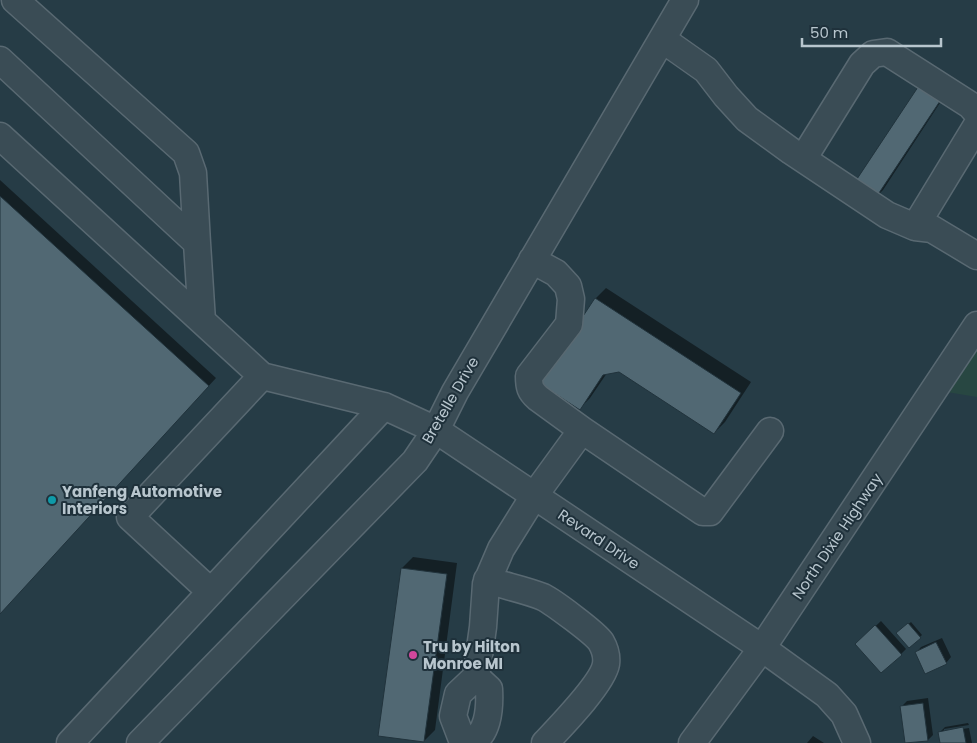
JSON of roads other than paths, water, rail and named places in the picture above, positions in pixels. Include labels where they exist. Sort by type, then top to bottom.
[{"type":"street","points":[[15,0],[186,153],[193,173],[202,321]]},
{"type":"street","name":"Bretelle Drive","points":[[140,743],[414,461],[436,430],[455,392],[685,0]]},
{"type":"street","points":[[662,39],[706,70],[747,119],[803,159],[887,215],[916,227],[932,230],[977,256]]},
{"type":"street","points":[[803,159],[862,64],[872,54],[887,52],[970,105],[977,113]]},
{"type":"street","points":[[0,60],[196,243]]},
{"type":"street","points":[[916,227],[977,125]]},
{"type":"street","points":[[0,136],[262,376],[130,517],[211,592]]},
{"type":"street","points":[[532,260],[556,272],[568,286],[571,299],[569,324],[530,376],[529,386],[532,393],[538,398],[582,430],[703,512],[710,512],[770,431]]},
{"type":"street","name":"North Dixie Highway","points":[[692,743],[762,648],[977,326]]},
{"type":"street","name":"Revard Drive","points":[[262,376],[384,406],[436,430],[762,648],[827,695],[844,714],[857,743]]},
{"type":"street","points":[[70,743],[384,406]]},
{"type":"street","points":[[476,677],[489,690],[490,708],[485,727],[475,740],[466,743],[461,737],[453,716],[458,694],[476,677],[488,580],[501,549],[534,496],[582,430]]},
{"type":"street","points":[[488,580],[544,598],[585,627],[600,641],[606,652],[606,666],[600,678],[574,712],[545,743]]},
{"type":"place","name":"Yanfeng Automotive Interiors","points":[[52,500]]},
{"type":"place","name":"Tru by Hilton Monroe MI","points":[[413,655]]}]
